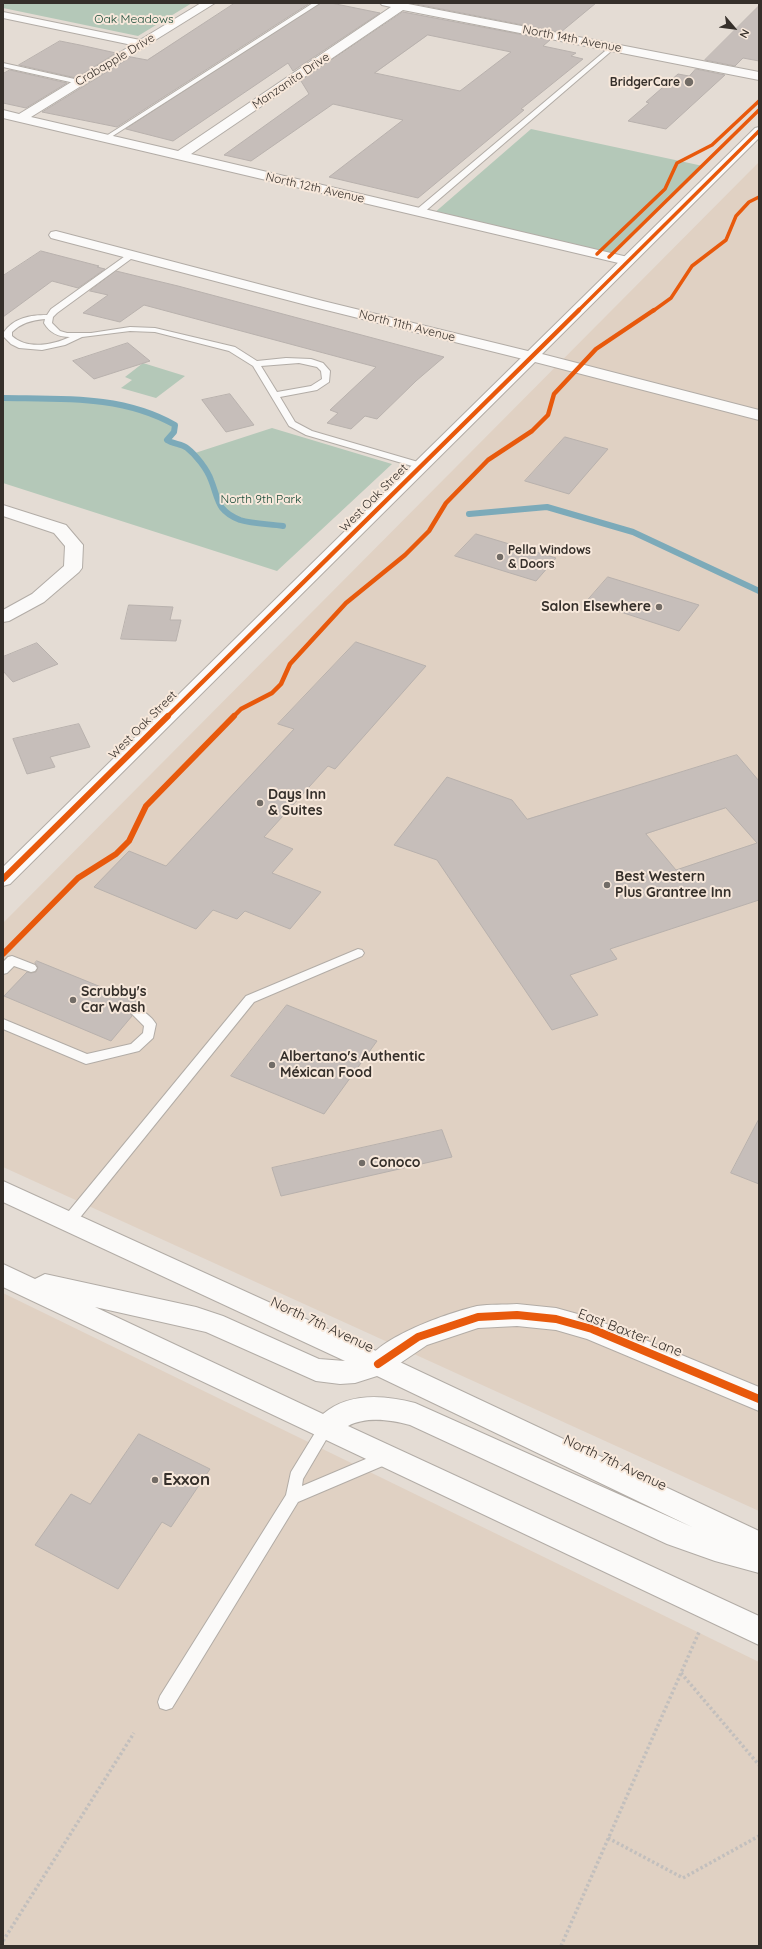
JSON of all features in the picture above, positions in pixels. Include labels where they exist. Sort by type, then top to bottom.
[{"type":"street","name":"Crabapple Drive","points":[[20,118],[209,3]]},
{"type":"street","name":"North 14th Avenue","points":[[386,3],[759,76]]},
{"type":"street","name":"Manzanita Drive","points":[[180,156],[402,6]]},
{"type":"street","points":[[3,15],[142,44]]},
{"type":"street","name":"North 12th Avenue","points":[[3,114],[627,261]]},
{"type":"street","name":"West Oak Street","points":[[3,879],[759,131]]},
{"type":"street","name":"North 11th Avenue","points":[[56,235],[131,256],[531,356],[759,415]]},
{"type":"street","points":[[3,510],[60,529],[74,545],[73,568],[38,598],[3,617]]},
{"type":"street","name":"North 7th Avenue","points":[[3,1191],[378,1364],[759,1545]]},
{"type":"street","points":[[6,1276],[387,1457],[759,1631]]},
{"type":"street","name":"East Baxter Lane","points":[[6,1276],[196,1318],[214,1324],[316,1370],[340,1373],[355,1372],[378,1364],[418,1337],[478,1317],[517,1315],[556,1319],[592,1329],[759,1399]]},
{"type":"street","points":[[326,1428],[341,1416],[359,1410],[370,1408],[401,1411],[422,1419],[677,1535],[715,1548],[759,1560]]},
{"type":"lane","points":[[106,138],[317,3]]},
{"type":"lane","points":[[418,212],[613,48]]},
{"type":"lane","points":[[3,65],[79,82]]},
{"type":"lane","points":[[131,256],[54,311],[49,317],[48,323],[51,328],[57,333],[79,336],[130,329],[169,332],[232,349],[256,364],[292,424],[309,433],[422,466]]},
{"type":"lane","points":[[49,317],[28,319],[17,324],[8,332],[8,337],[17,344],[34,347],[49,346],[70,341],[79,336]]},
{"type":"lane","points":[[256,364],[304,360],[314,362],[326,370],[326,380],[314,388],[274,395]]},
{"type":"lane","points":[[69,1221],[250,999],[358,953]]},
{"type":"lane","points":[[3,970],[12,960],[31,968]]},
{"type":"lane","points":[[3,1024],[86,1060],[135,1048],[149,1035],[150,1024],[136,1012]]},
{"type":"lane","points":[[166,1702],[293,1497],[296,1478],[326,1428]]},
{"type":"lane","points":[[293,1497],[387,1457]]},
{"type":"path","points":[[560,1946],[710,1608]]},
{"type":"path","points":[[681,1673],[759,1765]]},
{"type":"path","points":[[3,1941],[134,1733]]},
{"type":"path","points":[[608,1838],[683,1878],[759,1836]]},
{"type":"shaded area","points":[[759,162],[759,1511],[3,1167],[3,923]]},
{"type":"shaded area","points":[[3,1293],[759,1662],[759,1946],[3,1946]]},
{"type":"green space","name":"Oak Meadows","points":[[3,3],[192,3],[138,36],[3,8]]},
{"type":"green space","points":[[531,129],[703,166],[609,255],[433,214]]},
{"type":"green space","points":[[143,363],[185,376],[156,398],[121,388],[132,380],[125,377]]},
{"type":"green space","name":"North 9th Park","points":[[3,398],[68,399],[115,403],[137,408],[158,415],[175,425],[174,432],[167,440],[186,449],[192,454],[272,428],[392,464],[277,571],[3,483]]},
{"type":"building","points":[[235,3],[310,3],[117,127],[42,112],[131,57],[147,60]]},
{"type":"building","points":[[321,3],[331,3],[380,13],[293,71],[288,63],[173,141],[126,129]]},
{"type":"building","points":[[411,3],[596,3],[561,32]]},
{"type":"building","points":[[759,6],[759,61],[743,58],[735,66],[705,60]]},
{"type":"building","points":[[403,12],[550,40],[543,46],[576,53],[571,56],[583,59],[521,109],[524,110],[418,198],[329,177],[403,120],[333,104],[251,161],[224,155],[309,94],[301,81]],"holes":[[[428,35],[511,52],[460,91],[375,73]]]},
{"type":"building","points":[[60,41],[116,53],[76,78],[19,65]]},
{"type":"building","points":[[696,69],[725,75],[666,129],[628,121],[649,103],[646,102],[678,74],[689,76]]},
{"type":"building","points":[[10,70],[67,83],[26,108],[3,103],[3,74]]},
{"type":"building","points":[[41,251],[99,266],[97,267],[105,269],[78,288],[52,281],[3,317],[3,276]]},
{"type":"building","points":[[116,271],[178,286],[444,357],[416,381],[377,419],[365,416],[351,429],[327,423],[338,413],[330,410],[376,367],[144,305],[120,322],[83,313],[108,295],[90,291]]},
{"type":"building","points":[[128,343],[150,361],[94,379],[73,361]]},
{"type":"building","points":[[230,394],[254,425],[226,432],[202,400]]},
{"type":"building","points":[[565,437],[608,449],[569,494],[525,481]]},
{"type":"building","points":[[476,534],[556,558],[536,581],[455,556]]},
{"type":"building","points":[[608,577],[699,605],[679,631],[587,601]]},
{"type":"building","points":[[129,605],[173,607],[170,620],[181,620],[176,641],[121,639]]},
{"type":"building","name":"Days Inn & Suites","points":[[356,642],[426,666],[335,769],[328,766],[264,837],[293,849],[272,873],[321,892],[290,929],[245,911],[237,919],[213,910],[196,929],[94,887],[129,851],[166,866],[294,729],[278,724]]},
{"type":"building","points":[[37,643],[58,664],[13,682],[3,671],[3,657]]},
{"type":"building","points":[[79,724],[90,747],[50,757],[55,767],[27,774],[13,739]]},
{"type":"building","name":"Best Western Plus Grantree Inn","points":[[737,755],[759,781],[759,900],[610,949],[617,959],[570,975],[598,1015],[552,1030],[437,860],[394,845],[447,777],[512,800],[527,819]],"holes":[[[726,808],[757,843],[676,870],[646,834]]]},
{"type":"building","name":"Scrubby's Car Wash","points":[[37,961],[143,1004],[140,1008],[131,1008],[129,1012],[132,1016],[111,1041],[4,996],[27,972],[36,972],[38,967],[35,963]]},
{"type":"building","points":[[287,1005],[377,1041],[324,1114],[231,1076]]},
{"type":"building","points":[[759,1119],[759,1184],[731,1173]]},
{"type":"building","points":[[442,1130],[452,1157],[281,1196],[272,1168]]},
{"type":"building","points":[[139,1434],[210,1469],[171,1527],[162,1522],[118,1589],[35,1545],[71,1494],[90,1504]]},
{"type":"waterway","points":[[3,398],[70,399],[92,401],[134,408],[155,415],[175,425],[174,432],[167,440],[185,447],[197,458],[209,476],[220,504],[226,512],[240,520],[283,526]]},
{"type":"waterway","points":[[469,514],[547,507],[633,532],[759,591]]},
{"type":"cycle path","points":[[597,254],[665,189],[677,163],[712,145],[759,101]]},
{"type":"cycle path","points":[[609,257],[759,110]]},
{"type":"cycle path","points":[[3,879],[759,131]]},
{"type":"cycle path","points":[[3,954],[78,878],[116,854],[129,841],[146,806],[241,709],[272,693],[281,684],[290,664],[346,603],[405,555],[429,531],[446,503],[488,460],[532,431],[548,415],[554,394],[596,349],[671,298],[692,266],[726,240],[736,216],[749,202],[759,197]]},
{"type":"cycle path","points":[[378,1364],[418,1337],[478,1317],[517,1315],[556,1319],[592,1329],[759,1399]]},
{"type":"place","name":"BridgerCare","points":[[689,82]]},
{"type":"place","name":"Pella Windows & Doors","points":[[500,557]]},
{"type":"place","name":"Salon Elsewhere","points":[[659,607]]},
{"type":"place","name":"Days Inn & Suites","points":[[260,803]]},
{"type":"place","name":"Best Western Plus Grantree Inn","points":[[607,885]]},
{"type":"place","name":"Scrubby's Car Wash","points":[[73,1000]]},
{"type":"place","name":"Albertano's Authentic Méxican Food","points":[[272,1065]]},
{"type":"place","name":"Conoco","points":[[362,1163]]},
{"type":"place","name":"Exxon","points":[[155,1480]]}]
